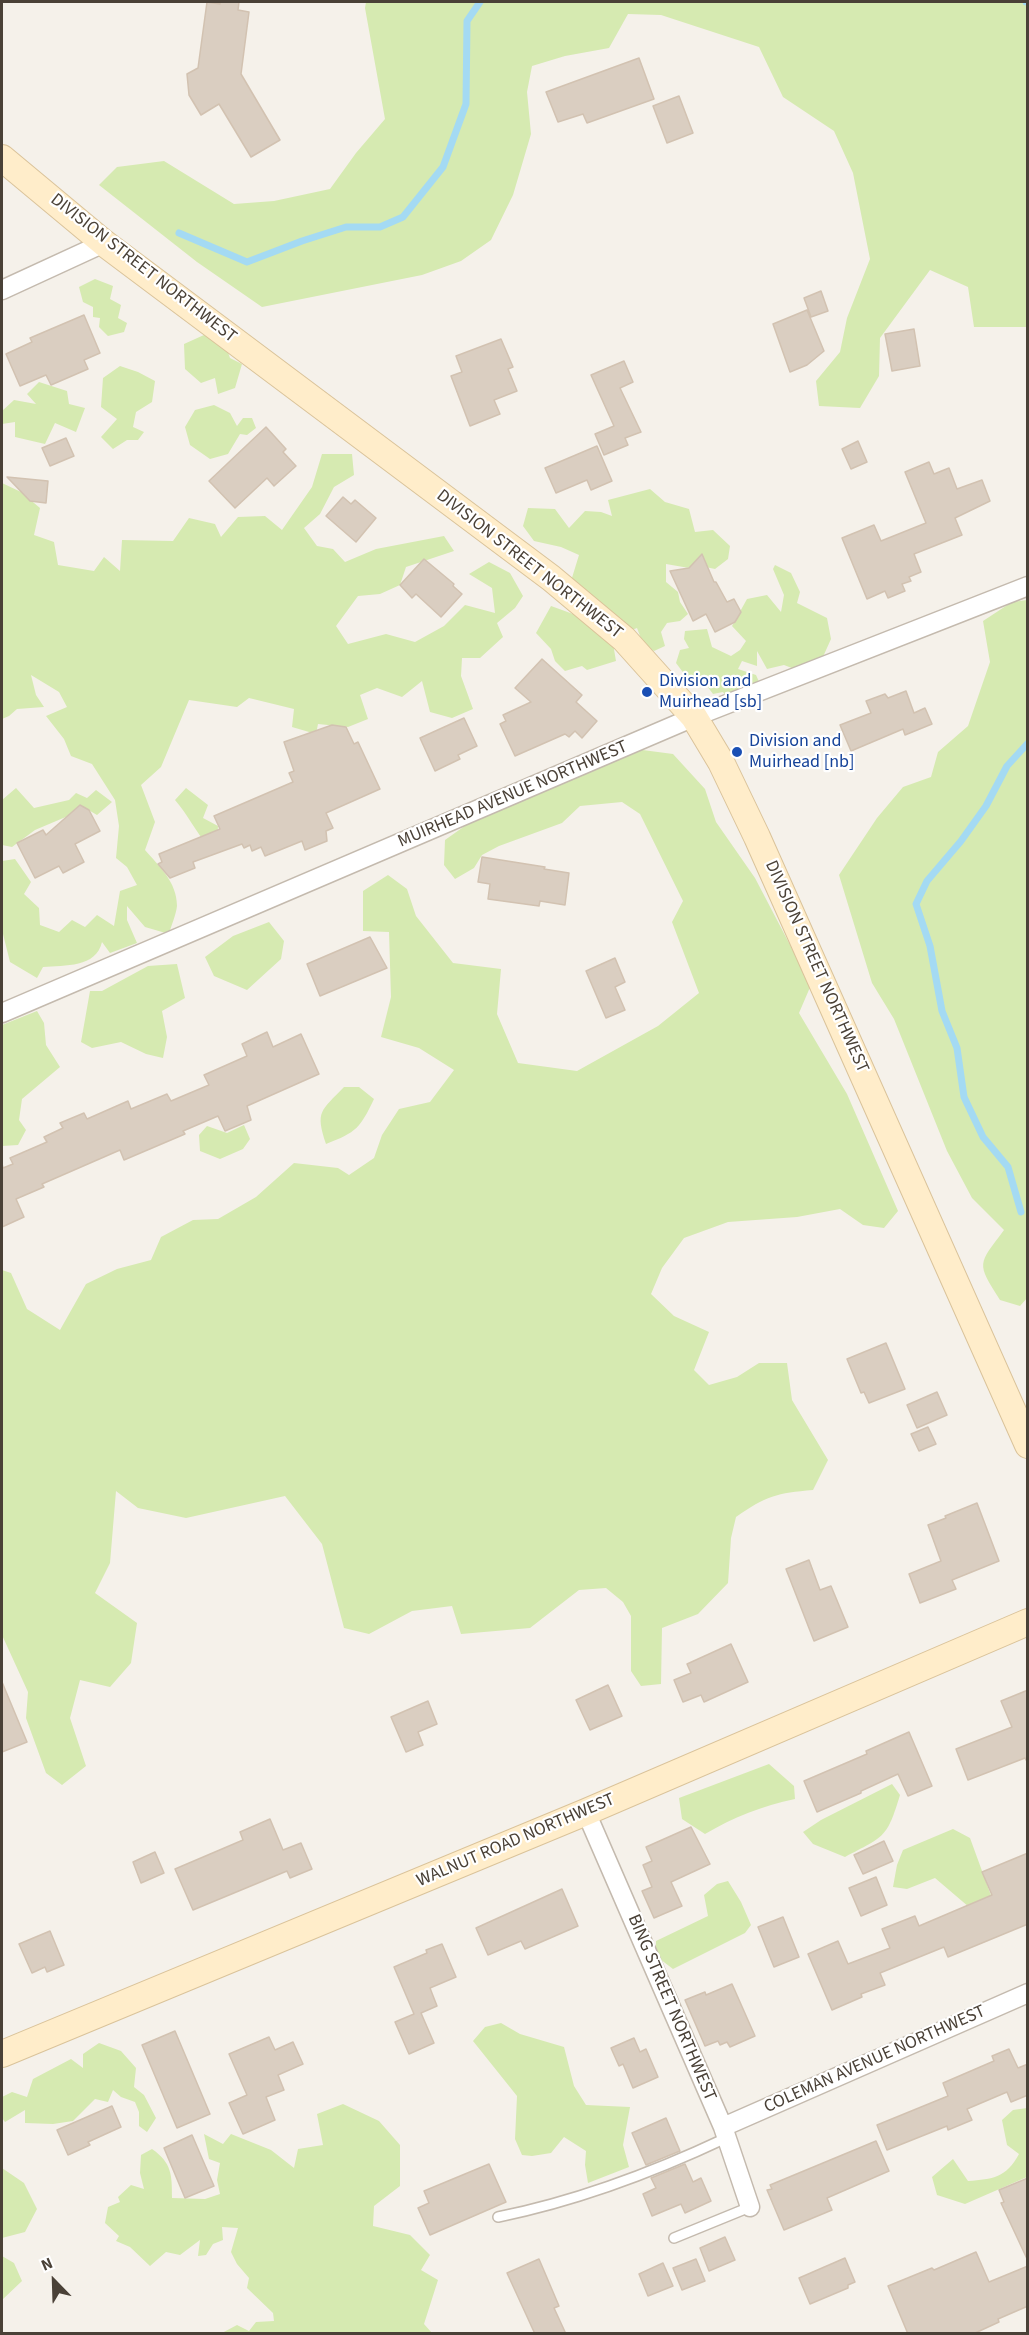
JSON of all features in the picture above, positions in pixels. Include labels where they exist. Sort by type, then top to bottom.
[{"type":"street","name":"DIVISION STREET NORTHWEST","points":[[2,158],[104,243],[551,578],[624,639],[694,717],[722,762],[757,837],[1028,1445]]},
{"type":"street","points":[[2,290],[104,243]]},
{"type":"street","name":"MUIRHEAD AVENUE NORTHWEST","points":[[2,1013],[694,717],[1028,585]]},
{"type":"street","name":"WALNUT ROAD NORTHWEST","points":[[2,2054],[586,1812],[1028,1622]]},
{"type":"street","name":"BING STREET NORTHWEST","points":[[586,1812],[725,2132],[750,2207]]},
{"type":"street","name":"COLEMAN AVENUE NORTHWEST","points":[[725,2132],[1028,1993]]},
{"type":"lane","points":[[498,2217],[539,2209],[656,2169],[725,2132]]},
{"type":"lane","points":[[674,2238],[750,2207]]},
{"type":"green space","points":[[366,2],[1027,2],[1027,327],[974,327],[968,287],[930,270],[880,338],[879,376],[860,408],[819,406],[816,381],[840,352],[847,318],[870,259],[853,173],[834,131],[783,97],[759,47],[661,15],[628,14],[609,48],[565,56],[532,66],[527,92],[531,134],[513,195],[491,240],[461,261],[422,275],[262,307],[197,262],[99,185],[117,167],[164,161],[234,204],[274,201],[330,189],[385,119],[365,8]]},
{"type":"green space","points":[[95,279],[113,286],[110,299],[121,305],[118,318],[127,323],[124,332],[108,336],[99,327],[100,318],[93,317],[93,307],[83,302],[79,287]]},
{"type":"green space","points":[[204,335],[224,341],[230,358],[242,364],[235,388],[218,394],[215,378],[201,383],[185,369],[184,344]]},
{"type":"green space","points":[[120,366],[155,381],[152,402],[136,412],[133,427],[144,432],[138,440],[127,440],[113,449],[101,437],[117,419],[101,407],[103,378]]},
{"type":"green space","points":[[39,382],[67,391],[69,404],[85,408],[76,432],[55,423],[45,444],[15,437],[15,422],[2,424],[2,411],[14,400],[36,404],[27,394]]},
{"type":"green space","points":[[214,405],[230,413],[237,426],[243,418],[252,418],[256,428],[247,435],[240,434],[228,454],[210,459],[190,445],[185,427],[195,410]]},
{"type":"green space","points":[[322,454],[352,454],[354,475],[334,487],[320,514],[304,528],[317,546],[333,549],[345,562],[376,549],[444,536],[454,551],[406,567],[400,585],[380,594],[358,596],[336,626],[348,644],[386,634],[415,642],[444,626],[465,605],[495,613],[492,588],[469,574],[489,562],[510,573],[523,596],[515,608],[497,623],[503,637],[480,658],[462,658],[461,676],[473,709],[452,718],[430,712],[422,681],[402,697],[377,688],[360,695],[368,719],[348,727],[318,724],[316,734],[292,727],[294,709],[249,698],[237,707],[189,700],[161,767],[141,785],[155,822],[145,850],[171,882],[176,897],[177,906],[169,934],[145,927],[127,906],[127,920],[137,943],[110,953],[102,942],[99,950],[86,961],[78,964],[43,967],[37,978],[10,962],[2,930],[2,861],[15,859],[31,882],[24,894],[39,908],[40,925],[59,932],[72,920],[85,927],[97,915],[114,926],[120,891],[137,885],[127,867],[116,858],[119,826],[115,800],[92,764],[71,756],[64,739],[46,716],[67,707],[59,692],[31,675],[36,695],[44,707],[17,709],[2,719],[2,483],[21,492],[40,508],[34,535],[54,542],[58,565],[94,571],[104,557],[120,571],[122,540],[173,541],[189,518],[215,524],[221,537],[238,517],[265,516],[282,530],[312,487]]},
{"type":"green space","points":[[650,489],[665,502],[689,509],[695,532],[713,530],[730,546],[728,559],[715,569],[701,566],[700,557],[689,568],[666,564],[666,582],[678,592],[680,602],[688,614],[680,621],[667,623],[661,632],[665,646],[654,651],[643,644],[637,628],[612,638],[616,661],[587,670],[582,666],[565,671],[555,661],[551,649],[536,633],[551,606],[573,614],[593,598],[571,581],[579,555],[561,547],[534,541],[523,526],[528,508],[555,509],[569,528],[585,511],[601,512],[612,516],[608,500]]},
{"type":"green space","points":[[775,565],[791,573],[800,592],[797,603],[827,618],[831,639],[822,659],[797,670],[784,665],[767,669],[757,651],[757,666],[742,661],[738,669],[756,675],[760,684],[728,699],[723,692],[713,694],[707,686],[691,683],[676,663],[680,650],[689,648],[684,639],[685,631],[707,629],[712,647],[731,656],[740,650],[746,641],[732,626],[747,599],[767,595],[781,612],[784,595],[773,569]]},
{"type":"green space","points":[[1027,600],[1028,1297],[1020,1306],[1000,1300],[987,1278],[983,1264],[985,1258],[1004,1230],[972,1198],[947,1151],[894,1019],[872,983],[839,875],[877,818],[903,787],[931,777],[938,752],[968,726],[990,662],[983,621],[1012,602]]},
{"type":"green space","points":[[635,749],[673,754],[705,789],[716,822],[755,878],[811,985],[799,1013],[847,1094],[898,1211],[884,1228],[863,1225],[840,1209],[797,1217],[728,1222],[684,1238],[662,1268],[651,1294],[674,1316],[709,1332],[694,1370],[709,1385],[737,1377],[759,1363],[787,1363],[792,1400],[828,1460],[813,1490],[772,1497],[736,1517],[731,1538],[728,1583],[698,1614],[662,1628],[661,1684],[641,1686],[631,1671],[631,1616],[623,1602],[606,1588],[579,1590],[530,1628],[461,1634],[452,1606],[412,1611],[369,1634],[344,1628],[322,1544],[285,1496],[186,1518],[138,1508],[116,1491],[110,1563],[95,1593],[137,1623],[131,1663],[110,1687],[80,1680],[70,1718],[86,1766],[62,1785],[46,1773],[26,1718],[28,1692],[2,1635],[2,1270],[11,1273],[27,1309],[60,1330],[86,1284],[117,1269],[151,1260],[161,1237],[193,1220],[218,1219],[256,1197],[294,1163],[338,1168],[349,1175],[374,1158],[382,1135],[399,1109],[430,1102],[454,1070],[419,1048],[381,1037],[391,997],[389,932],[363,931],[363,891],[388,875],[407,889],[416,916],[453,963],[501,969],[497,1014],[518,1063],[577,1071],[658,1026],[699,993],[672,922],[683,901],[640,814],[622,802],[580,806],[562,823],[499,846],[482,855],[474,868],[455,879],[444,865],[445,840],[469,823]]},
{"type":"green space","points":[[16,788],[34,808],[69,800],[76,793],[87,798],[96,790],[112,802],[97,815],[80,805],[68,816],[35,830],[12,847],[2,845],[2,800]]},
{"type":"green space","points":[[186,788],[208,805],[203,818],[218,826],[217,843],[208,846],[175,800]]},
{"type":"green space","points":[[269,922],[284,941],[281,959],[247,990],[214,976],[205,957],[233,936]]},
{"type":"green space","points":[[177,964],[185,998],[162,1011],[167,1037],[163,1058],[146,1054],[121,1042],[92,1048],[81,1042],[90,991],[102,991],[148,966]]},
{"type":"green space","points":[[37,1011],[44,1023],[46,1045],[60,1067],[22,1099],[19,1120],[26,1130],[18,1145],[2,1146],[2,1025]]},
{"type":"green space","points":[[344,1087],[359,1087],[374,1099],[365,1117],[356,1128],[345,1136],[326,1144],[321,1125],[322,1112]]},
{"type":"green space","points":[[244,1125],[250,1139],[243,1149],[220,1159],[200,1151],[199,1135],[207,1126],[227,1133]]},
{"type":"green space","points":[[769,1764],[794,1786],[795,1799],[748,1813],[705,1834],[682,1819],[679,1798]]},
{"type":"green space","points":[[892,1784],[900,1795],[892,1820],[883,1834],[858,1850],[845,1857],[813,1844],[803,1832],[821,1820]]},
{"type":"green space","points":[[953,1829],[970,1838],[993,1901],[976,1913],[935,1878],[907,1889],[893,1887],[897,1865],[903,1850]]},
{"type":"green space","points":[[728,1881],[751,1925],[745,1933],[673,1969],[656,1956],[656,1941],[708,1916],[704,1895],[717,1884]]},
{"type":"green space","points":[[501,2023],[520,2034],[564,2047],[574,2086],[586,2105],[630,2107],[623,2145],[629,2167],[588,2183],[585,2165],[586,2151],[564,2137],[551,2153],[522,2155],[515,2139],[517,2096],[473,2041],[485,2027]]},
{"type":"green space","points":[[99,2043],[121,2051],[136,2068],[134,2087],[144,2095],[156,2118],[147,2132],[139,2126],[139,2112],[135,2102],[121,2097],[113,2090],[108,2102],[95,2099],[73,2121],[53,2124],[25,2123],[25,2110],[5,2122],[2,2118],[2,2097],[12,2092],[27,2097],[33,2079],[71,2059],[83,2068],[83,2054]]},
{"type":"green space","points":[[343,2104],[379,2121],[400,2145],[400,2186],[374,2206],[373,2226],[410,2235],[430,2255],[421,2270],[438,2280],[424,2324],[432,2333],[222,2333],[237,2325],[249,2331],[256,2322],[274,2321],[273,2313],[247,2288],[249,2278],[237,2264],[231,2252],[238,2228],[222,2227],[223,2240],[213,2244],[206,2255],[198,2256],[200,2240],[180,2255],[166,2252],[150,2266],[130,2247],[116,2241],[119,2236],[105,2223],[108,2207],[120,2202],[118,2197],[131,2185],[144,2189],[140,2173],[141,2155],[152,2149],[164,2159],[167,2165],[172,2183],[172,2198],[205,2199],[220,2194],[217,2180],[220,2163],[209,2159],[204,2134],[223,2144],[231,2134],[271,2150],[294,2168],[298,2149],[323,2145],[317,2114]]},
{"type":"green space","points":[[1027,2108],[1027,2177],[965,2204],[937,2195],[932,2177],[953,2159],[968,2181],[992,2178],[1004,2173],[1019,2154],[1007,2145],[1002,2120],[1013,2110]]},
{"type":"green space","points":[[2,2168],[24,2183],[37,2209],[25,2232],[2,2238]]},
{"type":"green space","points":[[2,2256],[14,2263],[22,2281],[2,2300]]},
{"type":"building","points":[[207,2],[220,4],[220,2],[239,2],[238,10],[249,12],[241,74],[280,140],[251,157],[219,104],[201,115],[189,95],[187,74],[198,68]]},
{"type":"building","points":[[639,58],[654,99],[587,123],[583,114],[558,122],[546,92]]},
{"type":"building","points":[[679,96],[693,133],[667,143],[653,106]]},
{"type":"building","points":[[821,291],[828,311],[811,317],[804,298]]},
{"type":"building","points":[[807,310],[824,351],[807,365],[790,372],[773,324]]},
{"type":"building","points":[[84,315],[100,353],[84,360],[88,369],[51,385],[46,375],[20,386],[6,354],[32,342],[30,338]]},
{"type":"building","points":[[914,329],[920,366],[892,371],[885,334]]},
{"type":"building","points":[[501,339],[513,367],[508,369],[517,391],[494,400],[500,414],[470,426],[451,376],[462,372],[456,356]]},
{"type":"building","points":[[624,361],[633,382],[620,388],[641,432],[625,438],[628,445],[604,455],[595,434],[614,426],[591,375]]},
{"type":"building","points":[[266,427],[286,449],[283,452],[296,466],[274,486],[267,478],[235,508],[209,481]]},
{"type":"building","points":[[66,438],[74,456],[50,466],[42,448]]},
{"type":"building","points":[[858,441],[867,462],[851,469],[842,449]]},
{"type":"building","points":[[597,446],[612,481],[591,490],[587,480],[556,493],[545,468]]},
{"type":"building","points":[[929,462],[934,474],[949,468],[957,489],[982,480],[990,501],[955,518],[962,535],[914,554],[921,572],[909,577],[911,581],[902,584],[905,591],[888,598],[885,591],[867,599],[842,538],[874,525],[881,541],[926,523],[905,472]]},
{"type":"building","points":[[7,477],[48,481],[46,503],[30,501]]},
{"type":"building","points":[[343,497],[351,504],[355,500],[376,518],[356,542],[326,516]]},
{"type":"building","points":[[702,554],[714,582],[727,602],[734,599],[741,612],[735,622],[715,632],[706,614],[693,621],[670,571],[689,568]]},
{"type":"building","points":[[424,559],[454,584],[453,586],[462,594],[441,617],[416,594],[412,598],[400,585]]},
{"type":"building","points":[[542,659],[582,695],[576,702],[597,721],[582,738],[575,731],[569,737],[565,734],[515,756],[500,724],[506,721],[503,715],[531,702],[515,688]]},
{"type":"building","points":[[906,691],[914,713],[925,708],[932,724],[905,735],[903,729],[851,751],[840,725],[871,713],[866,701],[885,694],[888,698]]},
{"type":"building","points":[[464,718],[477,746],[458,755],[460,759],[435,771],[420,738]]},
{"type":"building","points":[[332,725],[346,727],[354,744],[358,742],[380,789],[326,813],[333,828],[326,831],[327,841],[305,850],[302,841],[265,856],[261,847],[252,851],[250,845],[244,848],[242,844],[193,862],[195,868],[170,878],[158,864],[162,862],[159,854],[220,829],[214,816],[293,782],[289,773],[294,771],[284,742]]},
{"type":"building","points":[[80,805],[89,810],[100,831],[75,844],[84,862],[63,873],[59,866],[35,878],[17,843],[43,830],[46,835]]},
{"type":"building","points":[[482,857],[569,873],[565,905],[540,901],[539,906],[488,899],[490,884],[478,882]]},
{"type":"building","points":[[370,937],[387,968],[320,996],[307,964]]},
{"type":"building","points":[[615,958],[625,982],[615,987],[625,1010],[606,1018],[586,971]]},
{"type":"building","points":[[267,1032],[273,1047],[301,1034],[319,1074],[247,1106],[251,1120],[225,1131],[218,1116],[183,1131],[185,1134],[124,1160],[120,1150],[42,1184],[44,1187],[16,1199],[24,1217],[2,1227],[2,1164],[3,1168],[13,1164],[10,1158],[47,1142],[44,1137],[63,1128],[60,1123],[84,1113],[87,1119],[128,1101],[131,1109],[167,1094],[171,1101],[209,1085],[204,1075],[247,1056],[242,1044]]},
{"type":"building","points":[[886,1343],[905,1389],[869,1403],[864,1392],[861,1393],[847,1359]]},
{"type":"building","points":[[937,1392],[947,1415],[917,1428],[907,1405]]},
{"type":"building","points":[[928,1427],[936,1444],[919,1451],[911,1434]]},
{"type":"building","points":[[977,1503],[999,1561],[952,1580],[956,1589],[920,1603],[909,1574],[941,1561],[928,1525]]},
{"type":"building","points":[[809,1560],[820,1590],[831,1586],[848,1627],[814,1641],[786,1569]]},
{"type":"building","points":[[731,1644],[748,1682],[704,1702],[701,1695],[683,1702],[674,1680],[691,1673],[687,1664]]},
{"type":"building","points":[[2,1682],[27,1742],[2,1752]]},
{"type":"building","points":[[608,1685],[622,1716],[590,1730],[576,1700]]},
{"type":"building","points":[[1028,1690],[1028,1763],[1025,1758],[968,1780],[956,1749],[1012,1727],[1001,1701]]},
{"type":"building","points":[[428,1701],[437,1724],[418,1732],[423,1745],[406,1752],[391,1717]]},
{"type":"building","points":[[909,1732],[932,1786],[908,1796],[898,1774],[817,1812],[804,1781],[867,1754],[866,1751]]},
{"type":"building","points":[[270,1819],[283,1850],[301,1843],[312,1869],[290,1878],[287,1871],[193,1910],[175,1869],[243,1840],[240,1832]]},
{"type":"building","points":[[691,1827],[710,1864],[671,1882],[682,1906],[654,1918],[642,1891],[652,1887],[643,1865],[652,1861],[646,1847]]},
{"type":"building","points":[[884,1841],[893,1861],[863,1874],[854,1855]]},
{"type":"building","points":[[155,1852],[164,1873],[141,1883],[133,1862]]},
{"type":"building","points":[[1028,1853],[1028,1924],[948,1957],[944,1947],[880,1973],[885,1985],[861,1994],[862,1997],[832,2010],[808,1954],[838,1941],[848,1964],[890,1948],[882,1929],[915,1916],[919,1926],[992,1895],[982,1872]]},
{"type":"building","points":[[876,1877],[887,1905],[861,1916],[849,1888]]},
{"type":"building","points":[[562,1889],[578,1926],[525,1949],[521,1941],[488,1955],[476,1928]]},
{"type":"building","points":[[783,1917],[799,1957],[774,1967],[758,1927]]},
{"type":"building","points":[[50,1931],[64,1965],[47,1972],[45,1967],[32,1973],[19,1944]]},
{"type":"building","points":[[442,1944],[456,1977],[430,1988],[437,2006],[421,2013],[434,2043],[409,2054],[395,2022],[414,2014],[394,1967]]},
{"type":"building","points":[[732,1984],[755,2036],[730,2047],[727,2042],[720,2045],[718,2041],[705,2046],[685,2000],[705,1992],[706,1995]]},
{"type":"building","points":[[175,2031],[210,2114],[177,2128],[142,2045]]},
{"type":"building","points":[[269,2037],[275,2050],[293,2042],[303,2064],[278,2075],[284,2090],[266,2097],[275,2120],[243,2134],[229,2103],[247,2095],[229,2054]]},
{"type":"building","points":[[634,2038],[640,2052],[646,2049],[658,2077],[633,2088],[623,2064],[619,2066],[611,2048]]},
{"type":"building","points":[[1009,2049],[1018,2068],[1028,2064],[1028,2095],[1011,2102],[1007,2092],[967,2109],[972,2120],[948,2130],[947,2126],[887,2150],[877,2125],[948,2096],[943,2083],[994,2061],[992,2056]]},
{"type":"building","points":[[112,2106],[121,2127],[88,2142],[90,2145],[68,2155],[57,2130]]},
{"type":"building","points":[[666,2118],[680,2151],[646,2165],[632,2133]]},
{"type":"building","points":[[192,2135],[214,2186],[185,2198],[164,2148]]},
{"type":"building","points":[[876,2141],[889,2171],[827,2198],[832,2210],[784,2230],[767,2190],[772,2189],[770,2185]]},
{"type":"building","points":[[489,2164],[506,2202],[430,2235],[418,2208],[429,2203],[424,2191]]},
{"type":"building","points":[[685,2164],[693,2182],[701,2178],[711,2201],[685,2213],[681,2204],[652,2216],[643,2194],[656,2188],[651,2178]]},
{"type":"building","points":[[1028,2178],[1028,2261],[1001,2203],[1004,2202],[999,2190]]},
{"type":"building","points":[[725,2237],[735,2260],[709,2271],[700,2248]]},
{"type":"building","points":[[976,2252],[989,2282],[1028,2266],[1028,2306],[998,2319],[999,2322],[973,2334],[908,2334],[888,2286]]},
{"type":"building","points":[[845,2258],[855,2282],[848,2285],[848,2288],[810,2304],[799,2278]]},
{"type":"building","points":[[539,2259],[559,2306],[554,2308],[566,2334],[535,2334],[507,2273]]},
{"type":"building","points":[[696,2259],[705,2281],[682,2290],[673,2268]]},
{"type":"building","points":[[663,2263],[673,2286],[648,2296],[639,2274]]},
{"type":"waterway","points":[[179,233],[247,262],[346,227],[380,227],[403,217],[443,167],[466,104],[467,21],[480,2]]},
{"type":"waterway","points":[[1021,1212],[1008,1167],[983,1137],[964,1097],[957,1048],[942,1011],[930,946],[916,904],[927,881],[961,841],[986,806],[1007,766],[1028,743]]},
{"type":"place","name":"Division and Muirhead [sb]","points":[[647,692]]},
{"type":"place","name":"Division and Muirhead [nb]","points":[[737,752]]}]
